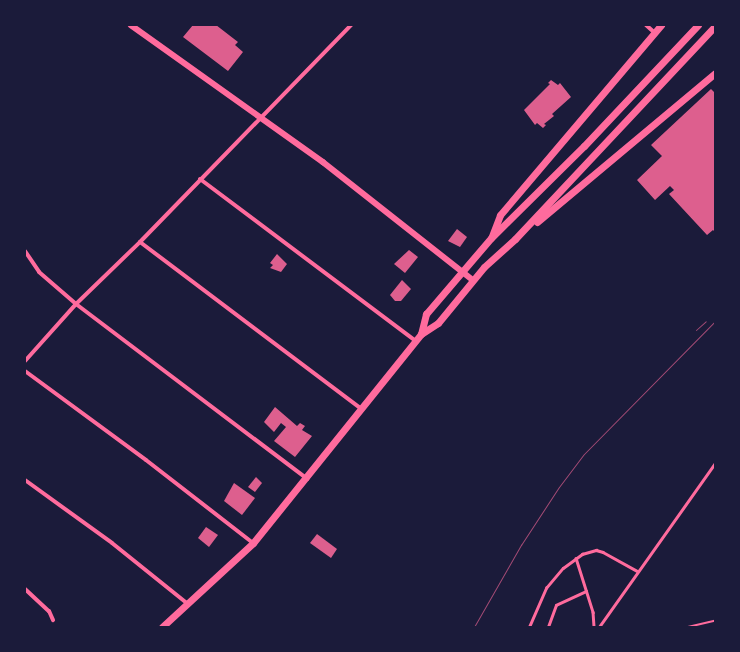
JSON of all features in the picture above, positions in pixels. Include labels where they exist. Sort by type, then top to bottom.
[{"type":"main road","points":[[491,238],[500,215],[661,25]]},
{"type":"main road","points":[[162,627],[253,543],[363,410],[416,342],[421,334],[426,314],[491,238],[584,146],[698,25]]},
{"type":"main road","points":[[421,334],[438,323],[473,280],[515,240],[715,26]]},
{"type":"main road","points":[[515,240],[715,73]]},
{"type":"street","points":[[131,25],[262,117],[473,280]]},
{"type":"street","points":[[25,361],[76,304],[140,242],[351,25]]},
{"type":"street","points":[[646,25],[655,32]]},
{"type":"street","points":[[200,179],[416,342]]},
{"type":"street","points":[[140,242],[363,410]]},
{"type":"street","points":[[25,251],[39,272],[76,304],[307,479]]},
{"type":"street","points":[[25,371],[146,460],[253,543]]},
{"type":"street","points":[[25,480],[112,543],[188,604]]},
{"type":"street","points":[[25,589],[49,611],[53,620]]},
{"type":"lane","points":[[599,627],[637,571],[715,463]]},
{"type":"lane","points":[[529,627],[546,588],[557,574],[576,558],[596,550],[637,571]]},
{"type":"lane","points":[[576,558],[593,612],[594,627]]},
{"type":"lane","points":[[548,627],[556,605],[586,591]]},
{"type":"path","points":[[688,627],[715,621]]},
{"type":"building","points":[[193,25],[216,25],[238,42],[235,45],[243,52],[228,71],[183,37]]},
{"type":"building","points":[[551,80],[558,85],[560,83],[571,97],[552,114],[554,116],[544,124],[546,125],[543,128],[537,123],[535,125],[524,110],[550,84],[548,83]]},
{"type":"building","points":[[711,89],[715,93],[715,232],[713,230],[707,235],[669,194],[674,190],[670,186],[655,200],[637,180],[662,156],[651,145]]},
{"type":"building","points":[[457,229],[467,237],[460,247],[448,241]]},
{"type":"building","points":[[409,250],[418,257],[405,273],[394,264]]},
{"type":"building","points":[[277,254],[287,264],[281,272],[270,268],[273,265],[270,263]]},
{"type":"building","points":[[402,280],[411,289],[401,301],[395,301],[390,295]]},
{"type":"building","points":[[275,407],[297,426],[300,423],[305,426],[302,430],[312,436],[295,457],[274,441],[286,427],[281,423],[274,432],[264,422]]},
{"type":"building","points":[[256,477],[262,483],[255,492],[248,487]]},
{"type":"building","points":[[234,483],[255,498],[242,515],[224,501]]},
{"type":"building","points":[[206,527],[218,535],[209,547],[198,538]]},
{"type":"building","points":[[317,534],[337,549],[331,558],[310,543]]},
{"type":"tram line","points":[[696,330],[706,321]]},
{"type":"tram line","points":[[474,627],[521,545],[559,487],[584,454],[715,321]]}]
